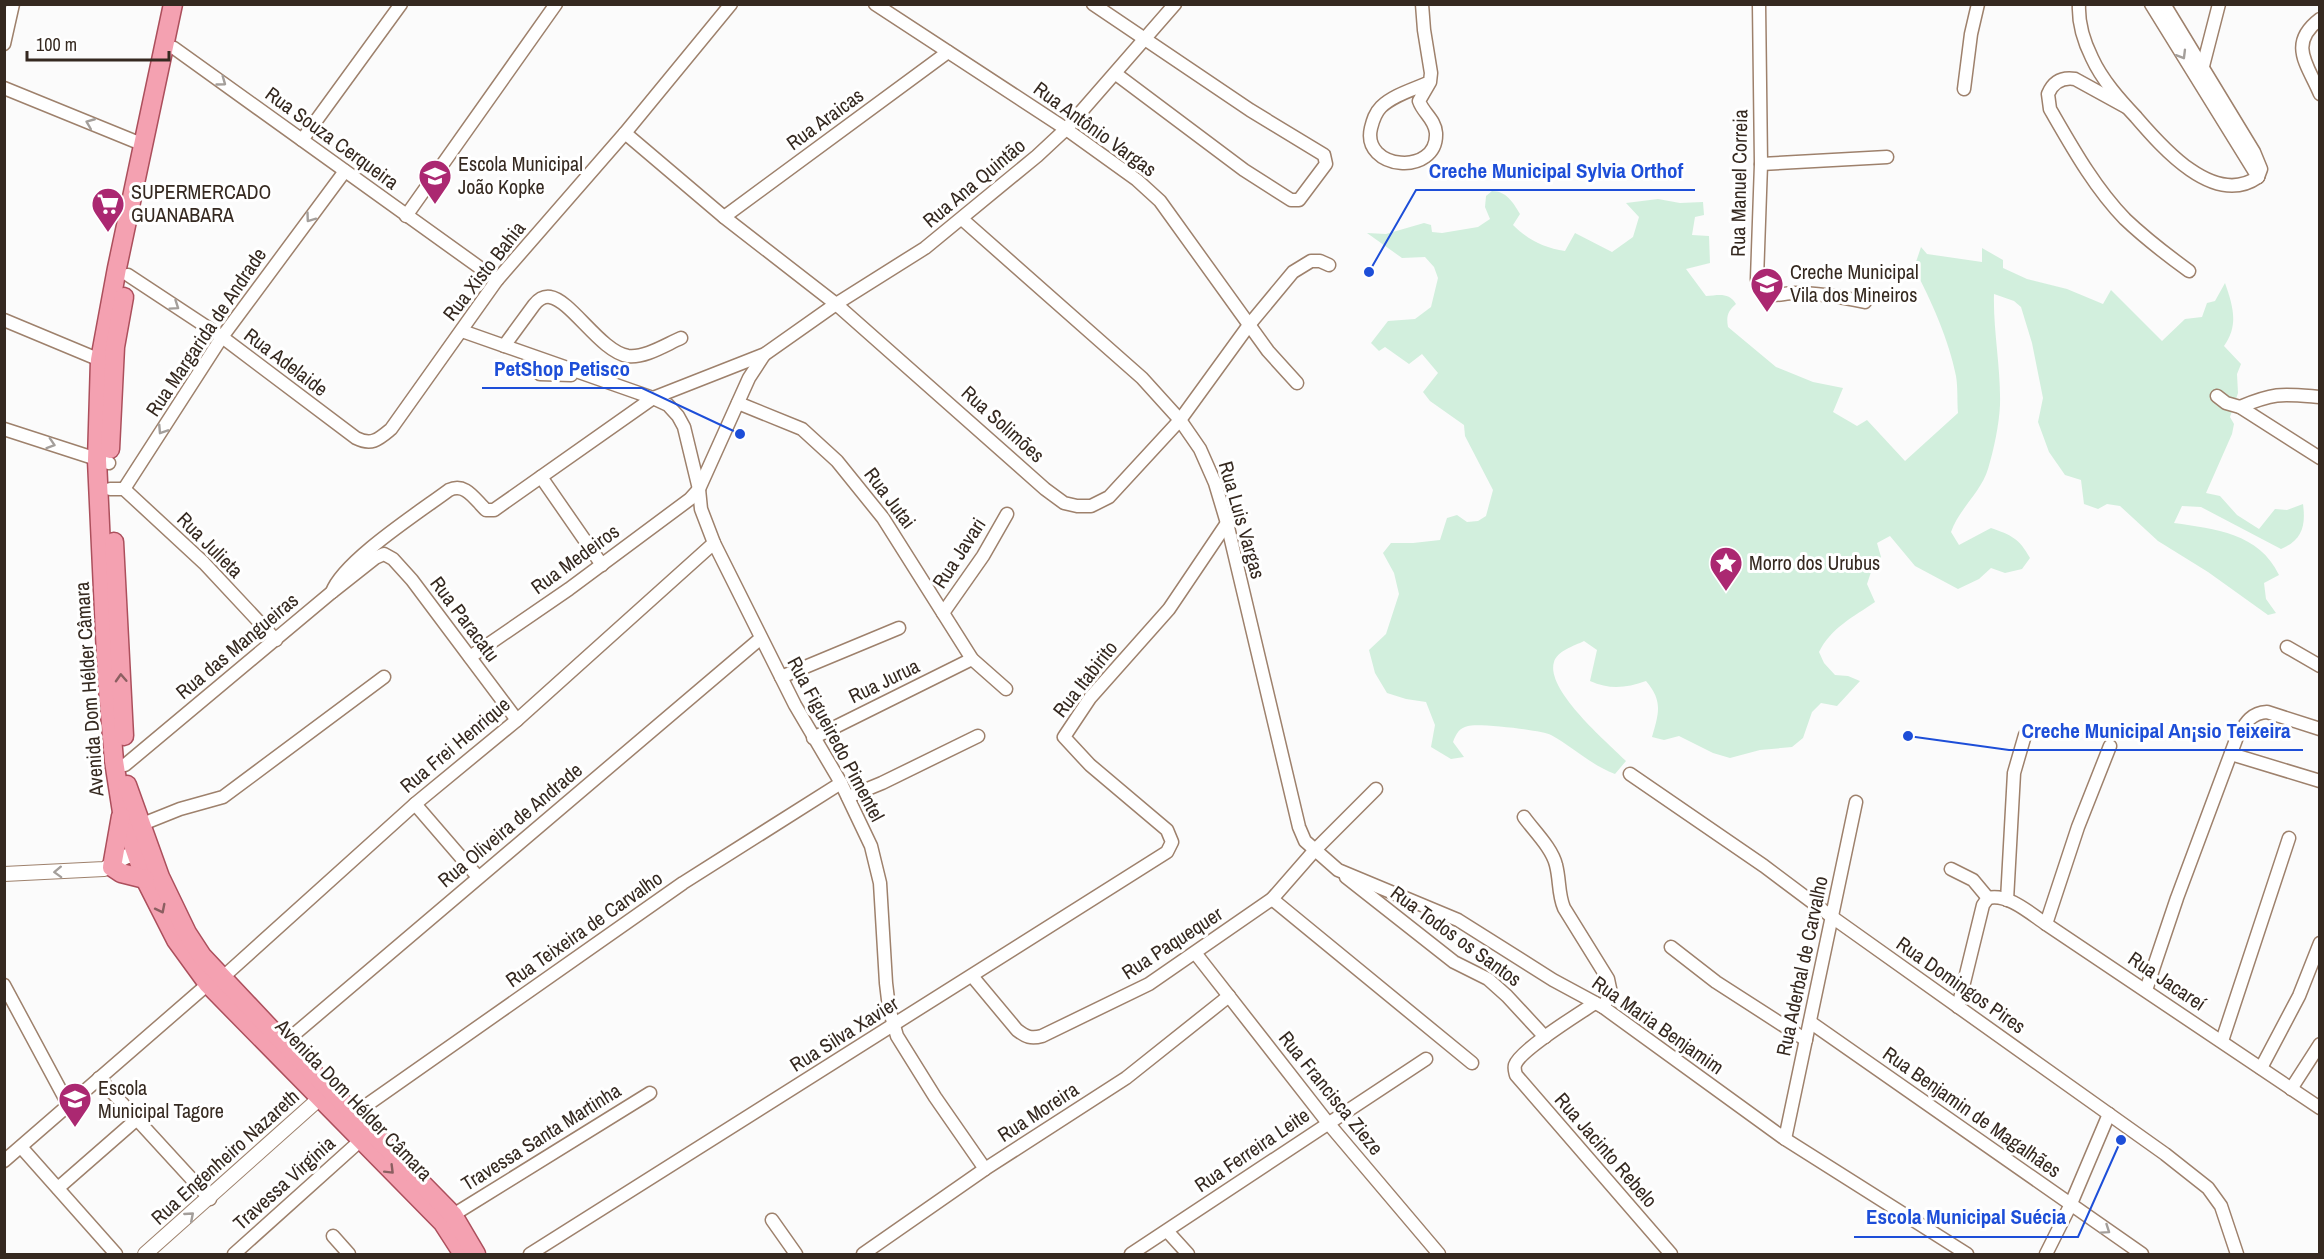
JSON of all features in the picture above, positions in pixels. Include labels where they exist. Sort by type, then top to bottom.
[{"type":"main road","name":"Avenida Dom Hélder Câmara","points":[[136,856],[122,812],[114,761],[107,677],[100,360],[117,268],[173,4]]},
{"type":"main road","name":"Avenida Dom Hélder Câmara","points":[[183,4],[128,275],[116,347],[103,461],[117,489],[125,765],[128,791],[140,825],[153,878],[215,981],[324,1092],[354,1114],[453,1215],[476,1254]]},
{"type":"main road","points":[[122,812],[112,867],[121,873],[153,878]]},
{"type":"main road","points":[[136,856],[144,858],[153,878]]},
{"type":"main road","name":"Avenida Dom Hélder Câmara","points":[[215,981],[285,1043],[361,1140],[443,1223],[463,1254]]},
{"type":"street","points":[[4,44],[13,4]]},
{"type":"street","points":[[302,140],[401,4]]},
{"type":"street","points":[[406,216],[556,4]]},
{"type":"street","name":"Rua Xisto Bahia","points":[[391,429],[497,280],[625,133],[731,4]]},
{"type":"street","name":"Rua Antônio Vargas","points":[[875,4],[1066,129],[1137,180],[1160,201],[1249,326],[1297,383]]},
{"type":"street","points":[[1093,4],[1250,110],[1324,155],[1326,165],[1299,200],[1291,200],[1244,170],[1116,74]]},
{"type":"street","name":"Rua Ana Quintão","points":[[765,354],[836,304],[925,248],[962,219],[1066,129],[1175,4]]},
{"type":"street","points":[[1422,4],[1430,61],[1430,82],[1419,101],[1433,121],[1436,132],[1435,142],[1427,156],[1408,164],[1394,162],[1380,156],[1373,146],[1370,133],[1373,119],[1379,109],[1388,102],[1430,82]]},
{"type":"street","name":"Rua Manuel Correia","points":[[1759,4],[1761,164],[1758,287],[1762,292],[1771,295],[1803,293],[1865,302]]},
{"type":"street","points":[[1964,89],[1971,34],[1978,4]]},
{"type":"street","points":[[2079,4],[2081,26],[2093,60],[2126,107],[2174,159],[2213,181],[2234,184],[2249,182],[2258,177],[2260,163],[2151,4]]},
{"type":"street","points":[[2164,4],[2199,73]]},
{"type":"street","points":[[2199,73],[2219,4]]},
{"type":"street","points":[[2319,19],[2306,33],[2301,45],[2304,63],[2319,94]]},
{"type":"street","name":"Rua Souza Cerqueira","points":[[174,48],[497,280]]},
{"type":"street","name":"Rua Araicas","points":[[724,217],[948,52]]},
{"type":"street","points":[[2126,107],[2075,79],[2067,78],[2055,83],[2048,94],[2050,108],[2098,187],[2124,218],[2143,236],[2189,271]]},
{"type":"street","points":[[4,88],[144,145]]},
{"type":"street","name":"Rua Solimões","points":[[625,133],[724,217],[836,304],[1045,489],[1064,503],[1077,506],[1091,506],[1109,497],[1180,420],[1249,326],[1293,272],[1311,261],[1320,261],[1329,265]]},
{"type":"street","points":[[1761,164],[1887,157]]},
{"type":"street","name":"Rua Margarida de Andrade","points":[[117,489],[222,337],[345,171]]},
{"type":"street","name":"Rua Luis Vargas","points":[[962,219],[1142,378],[1180,420],[1200,449],[1215,483],[1227,523],[1299,827],[1305,841],[1314,851]]},
{"type":"street","name":"Rua Adelaide","points":[[128,275],[222,337],[356,438],[364,442],[378,440],[391,429]]},
{"type":"street","points":[[504,346],[539,299],[547,296],[558,300],[599,338],[626,356],[641,355],[681,338]]},
{"type":"street","points":[[4,320],[100,360]]},
{"type":"street","name":"Rua Figueiredo Pimentel","points":[[462,331],[653,398],[668,405],[678,416],[684,427],[699,489],[701,509],[714,543],[813,738],[841,783],[871,846],[880,883],[886,983],[893,1026],[902,1047],[985,1169]]},
{"type":"street","points":[[332,592],[336,582],[355,561],[454,488],[468,491],[486,510],[494,510],[653,398],[765,354]]},
{"type":"street","points":[[699,489],[755,367],[765,354]]},
{"type":"street","name":"Rua Figueiredo Pimentel","points":[[540,374],[587,376]]},
{"type":"street","points":[[2240,407],[2270,395],[2319,397]]},
{"type":"street","points":[[2217,396],[2226,403],[2240,407],[2319,458]]},
{"type":"street","name":"Rua Jutai","points":[[738,403],[802,429],[837,461],[883,519],[972,659],[1006,689]]},
{"type":"street","points":[[4,429],[103,461]]},
{"type":"street","points":[[541,477],[602,565]]},
{"type":"street","name":"Rua Julieta","points":[[117,489],[204,563],[276,640]]},
{"type":"street","name":"Rua Medeiros","points":[[470,657],[602,565],[674,512],[699,489]]},
{"type":"street","name":"Rua Javari","points":[[943,613],[983,556],[1007,514]]},
{"type":"street","name":"Rua Itabirito","points":[[1172,842],[1167,830],[1090,765],[1064,737],[1090,698],[1169,609],[1227,523]]},
{"type":"street","name":"Rua Frei Henrique","points":[[4,1161],[215,981],[415,804],[516,720],[714,543]]},
{"type":"street","name":"Rua Paracatu","points":[[375,558],[384,554],[393,559],[516,720]]},
{"type":"street","name":"Rua das Mangueiras","points":[[125,765],[375,558]]},
{"type":"street","points":[[781,677],[899,628]]},
{"type":"street","name":"Rua Oliveira de Andrade","points":[[285,1043],[761,638]]},
{"type":"street","points":[[2287,647],[2319,666]]},
{"type":"street","name":"Rua Jurua","points":[[813,738],[972,659]]},
{"type":"street","points":[[140,825],[223,797],[384,676]]},
{"type":"street","points":[[2146,990],[2177,898],[2237,737],[2247,720],[2259,713],[2267,712],[2319,729]]},
{"type":"street","points":[[2007,900],[2014,773],[2025,735]]},
{"type":"street","points":[[848,797],[978,736]]},
{"type":"street","points":[[2046,924],[2078,827],[2110,746]]},
{"type":"street","points":[[2231,754],[2319,781]]},
{"type":"street","name":"Rua Domingos Pires","points":[[1630,774],[1764,866],[2165,1154],[2208,1188],[2221,1206],[2237,1254]]},
{"type":"street","name":"Rua Teixeira de Carvalho","points":[[354,1114],[693,877],[841,783]]},
{"type":"street","name":"Rua Paquequer","points":[[972,976],[1017,1030],[1033,1039],[1126,996],[1196,954],[1272,899],[1314,851],[1376,789]]},
{"type":"street","name":"Rua Aderbal de Carvalho","points":[[1785,1139],[1856,802]]},
{"type":"street","points":[[415,804],[478,877]]},
{"type":"street","points":[[1524,817],[1552,854],[1556,864],[1560,899],[1608,980],[1611,993],[1599,1005],[1545,1037]]},
{"type":"street","points":[[2222,1041],[2289,838]]},
{"type":"street","name":"Rua Silva Xavier","points":[[530,1254],[1167,852],[1172,842]]},
{"type":"street","name":"Rua Maria Benjamim","points":[[1314,851],[1338,870],[1458,920],[1553,980],[1599,1005],[1785,1139],[1967,1254]]},
{"type":"street","points":[[4,874],[95,870],[112,867],[127,856],[136,856]]},
{"type":"street","points":[[1951,869],[1973,880],[1988,898],[1983,905],[1958,1007]]},
{"type":"street","name":"Rua Todos os Santos","points":[[1338,870],[1454,962],[1488,979],[1520,1008],[1545,1037]]},
{"type":"street","name":"Rua Jacareí","points":[[1988,898],[2007,900],[2046,924],[2319,1108]]},
{"type":"street","points":[[1272,899],[1472,1063]]},
{"type":"street","points":[[2261,1068],[2299,996],[2319,943]]},
{"type":"street","points":[[1671,947],[1716,982],[1806,1040]]},
{"type":"street","name":"Rua Francisca Zieze","points":[[1196,954],[1328,1123],[1439,1254]]},
{"type":"street","points":[[4,985],[69,1106]]},
{"type":"street","name":"Rua Moreira","points":[[863,1254],[985,1169],[1126,1078],[1229,996]]},
{"type":"street","name":"Rua Benjamin de Magalhães","points":[[1810,1022],[2070,1206],[2142,1254]]},
{"type":"street","name":"Rua Jacinto Rebelo","points":[[1545,1037],[1518,1060],[1514,1070],[1519,1080],[1671,1254]]},
{"type":"street","points":[[2291,1089],[2319,1044]]},
{"type":"street","name":"Rua Ferreira Leite","points":[[1131,1254],[1168,1232],[1426,1059]]},
{"type":"street","points":[[99,1078],[210,1199]]},
{"type":"street","name":"Rua Engenheiro Nazareth","points":[[145,1254],[210,1199],[324,1092]]},
{"type":"street","name":"Travessa Santa Martinha","points":[[453,1215],[650,1093]]},
{"type":"street","points":[[2046,1254],[2070,1206],[2109,1114]]},
{"type":"street","points":[[57,1188],[137,1119]]},
{"type":"street","name":"Travessa Virginia","points":[[234,1254],[361,1140]]},
{"type":"street","points":[[21,1147],[116,1254]]},
{"type":"street","points":[[772,1220],[796,1254]]},
{"type":"street","points":[[1168,1232],[1188,1254]]},
{"type":"street","points":[[333,1236],[349,1254]]},
{"type":"green space","points":[[1492,191],[1505,195],[1515,205],[1520,214],[1513,225],[1519,230],[1550,248],[1565,251],[1575,233],[1612,252],[1633,237],[1639,217],[1626,203],[1658,199],[1680,203],[1703,202],[1704,215],[1695,217],[1692,235],[1709,236],[1710,263],[1686,269],[1706,296],[1723,295],[1736,304],[1728,314],[1728,327],[1776,367],[1813,382],[1843,388],[1833,412],[1857,426],[1867,420],[1905,461],[1958,413],[1956,376],[1949,348],[1914,268],[1921,247],[1927,254],[1982,262],[1982,248],[2003,260],[2003,268],[2027,279],[2067,289],[2103,304],[2111,290],[2162,341],[2185,319],[2202,317],[2207,303],[2215,301],[2225,283],[2232,308],[2233,323],[2232,331],[2224,346],[2241,364],[2237,374],[2238,393],[2230,417],[2234,424],[2232,434],[2206,493],[2220,496],[2237,515],[2259,529],[2275,509],[2287,510],[2303,504],[2303,526],[2298,537],[2281,549],[2201,507],[2182,506],[2174,523],[2220,531],[2248,542],[2260,550],[2279,575],[2264,583],[2266,599],[2276,613],[2268,615],[2208,572],[2158,541],[2120,506],[2107,504],[2098,509],[2084,504],[2081,480],[2065,475],[2049,452],[2038,422],[2043,398],[2032,343],[2021,307],[2014,301],[1994,294],[2000,391],[1996,437],[1985,477],[1951,532],[1959,545],[1991,528],[2009,535],[2022,546],[2030,558],[2022,569],[2005,573],[1991,568],[1979,579],[1958,589],[1915,566],[1890,536],[1877,543],[1881,557],[1872,569],[1867,584],[1875,602],[1836,630],[1819,652],[1824,663],[1835,675],[1848,676],[1860,681],[1837,706],[1821,703],[1812,712],[1803,738],[1792,747],[1760,750],[1730,758],[1713,753],[1679,736],[1664,740],[1652,737],[1658,708],[1651,688],[1646,681],[1618,687],[1604,686],[1590,681],[1597,650],[1584,641],[1566,649],[1556,658],[1554,674],[1568,701],[1626,761],[1615,774],[1598,766],[1551,735],[1496,726],[1474,725],[1462,728],[1453,742],[1464,757],[1451,759],[1431,747],[1435,725],[1426,702],[1387,693],[1375,673],[1369,650],[1386,634],[1399,594],[1394,573],[1383,553],[1391,543],[1440,540],[1447,518],[1457,515],[1467,522],[1478,521],[1486,516],[1493,490],[1465,436],[1464,425],[1430,401],[1423,392],[1438,373],[1422,354],[1409,364],[1385,347],[1379,351],[1371,343],[1388,321],[1415,319],[1431,307],[1438,278],[1434,267],[1425,257],[1402,258],[1367,233],[1386,234],[1424,223],[1431,225],[1432,232],[1442,233],[1478,227],[1490,219],[1485,207],[1486,196]]},
{"type":"place","name":"Escola Municipal João Kopke","points":[[435,205]]},
{"type":"place","name":"SUPERMERCADO GUANABARA","points":[[108,233]]},
{"type":"place","name":"Creche Municipal Sylvia Orthof","points":[[1369,272]]},
{"type":"place","name":"Creche Municipal Vila dos Mineiros","points":[[1767,313]]},
{"type":"place","name":"PetShop Petisco","points":[[740,434]]},
{"type":"place","name":"Morro dos Urubus","points":[[1726,592]]},
{"type":"place","name":"Creche Municipal An¡sio Teixeira","points":[[1908,736]]},
{"type":"place","name":"Escola Municipal Tagore","points":[[75,1128]]},
{"type":"place","name":"Escola Municipal Suécia","points":[[2121,1140]]}]
